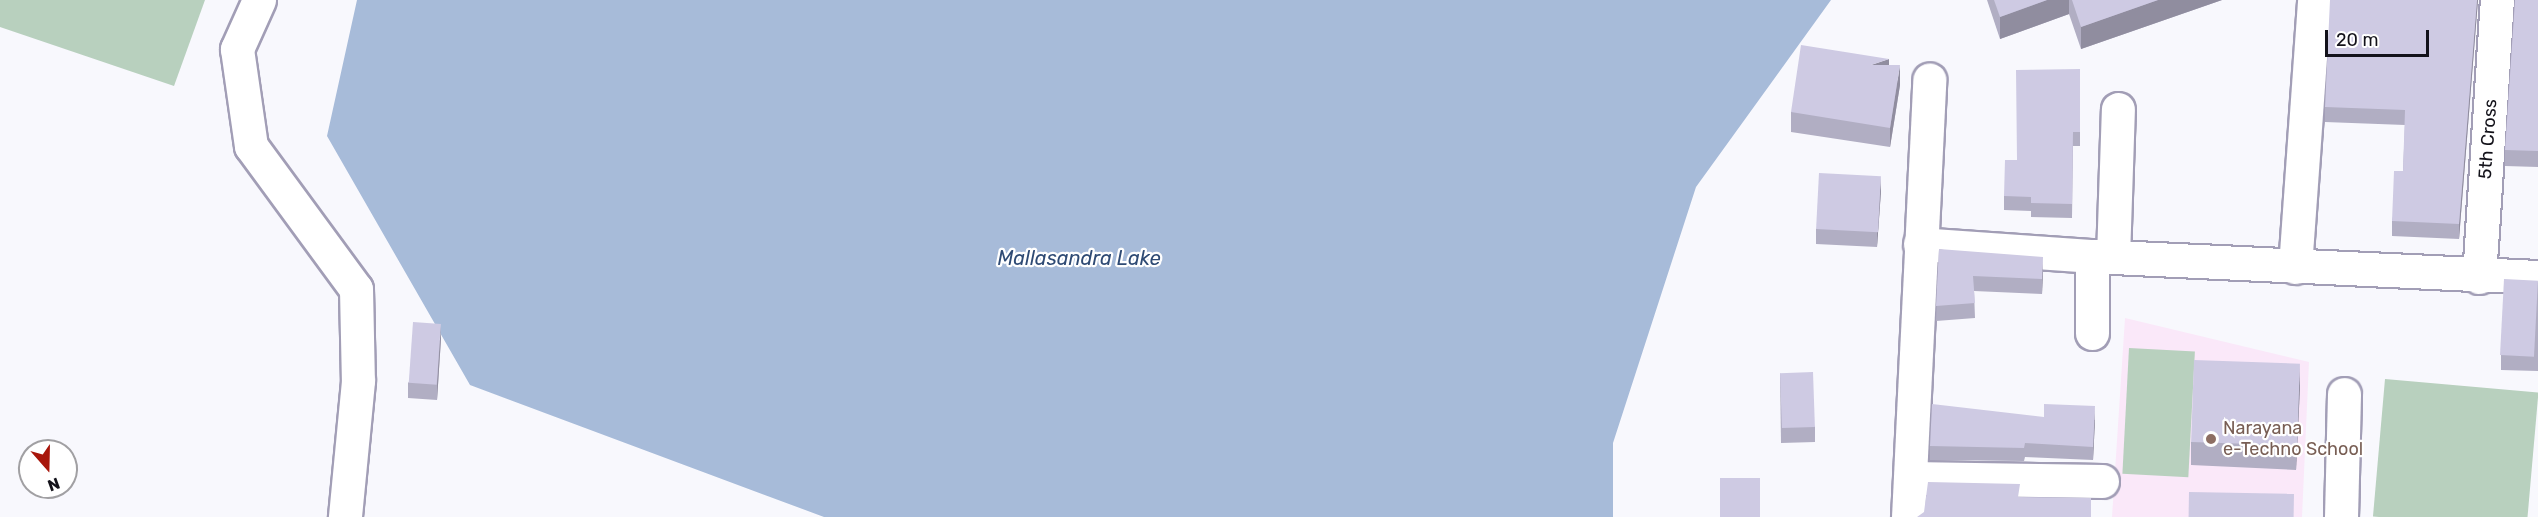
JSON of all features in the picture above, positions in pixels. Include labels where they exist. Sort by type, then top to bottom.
[{"type":"street","points":[[259,0],[237,49],[250,146],[356,289],[358,381],[345,517]]},
{"type":"street","points":[[2295,267],[2314,0]]},
{"type":"street","name":"5th Cross","points":[[2479,277],[2497,0]]},
{"type":"street","points":[[1908,517],[1929,80]]},
{"type":"street","points":[[2092,333],[2118,109]]},
{"type":"street","points":[[1920,244],[2102,257],[2479,277],[2538,277]]},
{"type":"street","points":[[2341,517],[2344,394]]},
{"type":"street","points":[[1911,478],[2102,481]]},
{"type":"shaded area","name":"Narayana e-Techno School","points":[[2125,318],[2309,362],[2302,517],[2112,517]]},
{"type":"green space","points":[[0,0],[205,0],[174,86],[0,27]]},
{"type":"green space","points":[[2129,348],[2195,351],[2188,477],[2122,474]]},
{"type":"green space","points":[[2385,379],[2538,392],[2528,517],[2373,516]]},
{"type":"water","name":"Mallasandra Lake","points":[[357,0],[1831,0],[1696,187],[1613,443],[1613,517],[824,517],[470,385],[327,136]]},
{"type":"building","points":[[1994,0],[2047,0],[2000,17]]},
{"type":"building","points":[[2072,0],[2158,0],[2081,27]]},
{"type":"building","points":[[2330,0],[2477,0],[2459,224],[2392,221],[2394,171],[2403,171],[2405,110],[2325,107]]},
{"type":"building","points":[[2515,0],[2538,0],[2538,151],[2505,150]]},
{"type":"building","points":[[1801,45],[1889,59],[1871,65],[1900,65],[1890,128],[1791,112]]},
{"type":"building","points":[[2080,69],[2080,132],[2073,132],[2072,204],[2031,203],[2031,197],[2004,196],[2005,160],[2017,160],[2016,70]]},
{"type":"building","points":[[1819,173],[1881,176],[1878,232],[1816,229]]},
{"type":"building","points":[[1939,249],[2043,257],[2042,279],[1973,276],[1975,303],[1936,306]]},
{"type":"building","points":[[2504,279],[2538,281],[2534,357],[2500,355]]},
{"type":"building","points":[[413,322],[441,324],[437,385],[409,383]]},
{"type":"building","points":[[2194,360],[2300,364],[2297,446],[2191,442]]},
{"type":"building","points":[[1813,372],[1815,427],[1782,428],[1780,373]]},
{"type":"building","points":[[1932,404],[2044,417],[2044,404],[2095,406],[2093,447],[2025,443],[2024,448],[1930,446]]},
{"type":"building","points":[[1720,478],[1760,478],[1760,517],[1720,517]]},
{"type":"building","points":[[1928,482],[2020,484],[2018,497],[2091,498],[2091,517],[1917,517],[1924,512]]},
{"type":"building","points":[[2189,492],[2294,494],[2294,517],[2189,517]]},
{"type":"place","name":"Narayana e-Techno School","points":[[2211,439]]}]
